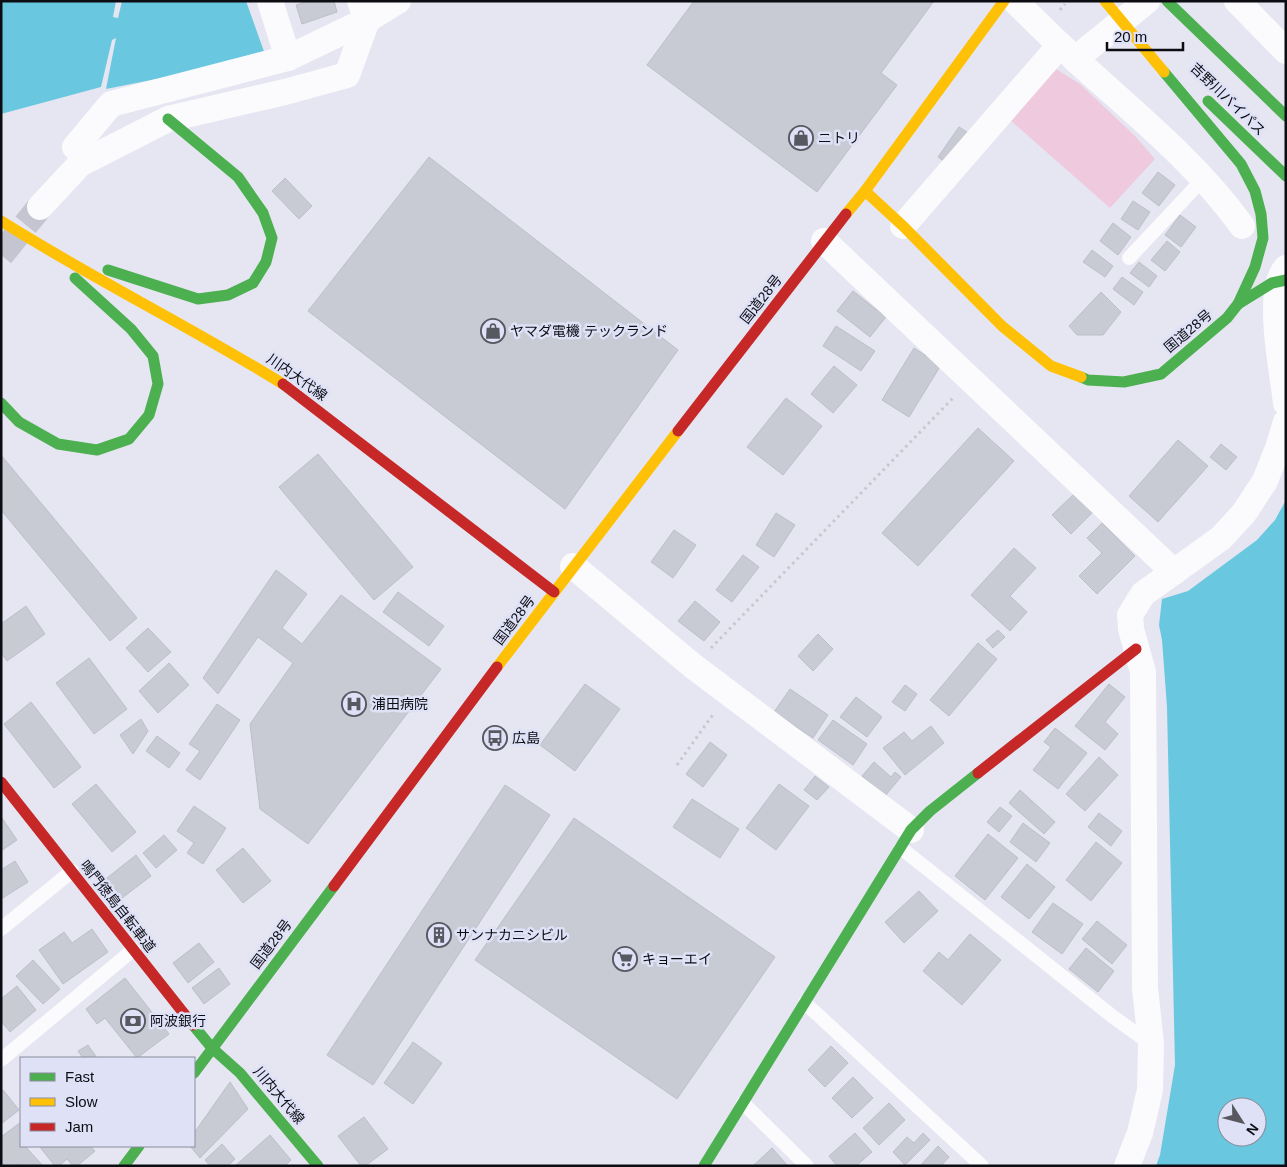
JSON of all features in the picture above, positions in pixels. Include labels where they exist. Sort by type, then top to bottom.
[{"type":"main road","name":"国道28号","points":[[195,1071],[573,566],[824,241],[865,191],[1004,1]]},
{"type":"main road","name":"国道28号","points":[[865,191],[903,226],[1002,326],[1051,366],[1088,380],[1124,382],[1161,374],[1227,318],[1238,304],[1255,267],[1263,238],[1261,214],[1255,190],[1241,164],[1105,1]]},
{"type":"main road","name":"吉野川バイパス","points":[[1105,1],[1182,75]]},
{"type":"main road","name":"吉野川バイパス","points":[[1167,1],[1286,116]]},
{"type":"main road","points":[[1173,1],[1248,64]]},
{"type":"main road","name":"吉野川バイパス","points":[[1203,96],[1286,176]]},
{"type":"main road","points":[[43,248],[198,299],[228,295],[253,283],[266,262],[272,238],[263,213],[238,177],[168,119]]},
{"type":"main road","name":"川内大代線","points":[[1,221],[43,248],[244,359],[288,386],[554,592]]},
{"type":"main road","points":[[1,403],[19,422],[58,444],[97,450],[129,439],[149,415],[158,384],[153,356],[131,329],[43,248]]},
{"type":"main road","points":[[1238,304],[1285,274]]},
{"type":"main road","points":[[704,1166],[906,839],[930,811],[1136,649]]},
{"type":"main road","name":"鳴門徳島自転車道","points":[[1,782],[212,1048]]},
{"type":"main road","name":"川内大代線","points":[[212,1048],[240,1073],[318,1166]]},
{"type":"main road","points":[[124,1166],[138,1147]]},
{"type":"street","points":[[270,1],[288,58]]},
{"type":"street","points":[[75,147],[111,104],[288,58],[363,11],[398,1]]},
{"type":"street","points":[[1014,1],[1204,178],[1242,226]]},
{"type":"street","points":[[903,226],[1067,52],[1147,1]]},
{"type":"street","points":[[1237,1],[1286,51]]},
{"type":"street","points":[[40,207],[80,164],[168,119],[285,92],[347,75],[363,11]]},
{"type":"street","points":[[824,241],[1174,572]]},
{"type":"street","points":[[1285,274],[1277,284],[1276,336],[1286,403]]},
{"type":"street","points":[[1127,1166],[1140,1134],[1150,1090],[1151,1044],[1145,988],[1143,672],[1136,649],[1130,615],[1143,594],[1221,538],[1244,514],[1265,481],[1286,422]]},
{"type":"street","points":[[573,566],[906,839]]},
{"type":"lane","points":[[1129,258],[1204,178]]},
{"type":"lane","points":[[1242,226],[1285,274]]},
{"type":"lane","points":[[906,839],[1112,1016],[1151,1044]]},
{"type":"lane","points":[[1,929],[72,871]]},
{"type":"lane","points":[[1,1060],[134,949]]},
{"type":"lane","points":[[805,1003],[982,1166]]},
{"type":"lane","points":[[743,1103],[807,1166]]},
{"type":"path","points":[[693,666],[972,379]]},
{"type":"path","points":[[677,765],[728,693]]},
{"type":"shaded area","points":[[1056,69],[1080,84],[1135,136],[1155,159],[1110,208],[1010,120]]},
{"type":"water","points":[[1,1],[116,1],[113,17],[118,18],[122,1],[246,1],[266,57],[106,89],[116,38],[112,40],[101,87],[1,114]]},
{"type":"water","points":[[1286,500],[1286,1166],[1156,1166],[1160,1155],[1175,1065],[1167,707],[1162,640],[1159,625],[1162,599],[1188,591],[1257,540],[1275,520]]},
{"type":"building","points":[[308,1],[334,1],[337,12],[302,24],[296,5]]},
{"type":"building","name":"ニトリ","points":[[694,1],[934,1],[881,73],[897,85],[817,192],[647,65]]},
{"type":"building","points":[[959,127],[970,134],[948,164],[938,157]]},
{"type":"building","name":"ヤマダ電機 テックランド","points":[[429,157],[678,350],[565,509],[308,311]]},
{"type":"building","points":[[1158,172],[1175,185],[1159,206],[1142,193]]},
{"type":"building","points":[[285,178],[312,206],[299,219],[272,191]]},
{"type":"building","points":[[1133,201],[1150,212],[1138,230],[1121,219]]},
{"type":"building","points":[[1180,215],[1196,227],[1181,247],[1165,235]]},
{"type":"building","points":[[1113,223],[1131,237],[1118,255],[1100,241]]},
{"type":"building","points":[[1167,241],[1180,252],[1165,271],[1151,260]]},
{"type":"building","points":[[1092,250],[1113,266],[1105,277],[1083,262]]},
{"type":"building","points":[[1139,262],[1157,276],[1149,287],[1130,273]]},
{"type":"building","points":[[1122,277],[1143,292],[1134,305],[1113,289]]},
{"type":"building","points":[[853,291],[886,317],[870,337],[837,311]]},
{"type":"building","points":[[1101,292],[1121,312],[1103,335],[1077,335],[1069,326]]},
{"type":"building","points":[[836,326],[875,351],[861,371],[823,346]]},
{"type":"building","points":[[914,348],[941,365],[909,417],[882,400]]},
{"type":"building","points":[[834,366],[857,385],[833,413],[811,394]]},
{"type":"building","points":[[786,398],[822,426],[783,475],[747,447]]},
{"type":"building","points":[[978,428],[1014,461],[918,566],[882,533]]},
{"type":"building","points":[[1178,440],[1208,466],[1158,522],[1129,496]]},
{"type":"building","points":[[1221,444],[1237,457],[1226,470],[1210,457]]},
{"type":"building","points":[[318,454],[413,567],[374,600],[279,487]]},
{"type":"building","points":[[1,455],[137,618],[110,641],[1,510]]},
{"type":"building","points":[[1075,493],[1093,512],[1071,534],[1052,515]]},
{"type":"building","points":[[776,513],[795,525],[774,557],[756,545]]},
{"type":"building","points":[[1102,523],[1135,556],[1097,594],[1079,576],[1102,553],[1087,538]]},
{"type":"building","points":[[674,530],[696,545],[673,578],[651,562]]},
{"type":"building","points":[[1014,548],[1036,568],[1010,596],[1027,612],[1010,631],[971,595]]},
{"type":"building","points":[[743,555],[759,567],[732,602],[716,590]]},
{"type":"building","points":[[276,570],[307,594],[282,628],[302,644],[341,595],[441,669],[308,844],[260,809],[250,724],[293,663],[258,637],[218,694],[203,678]]},
{"type":"building","points":[[398,592],[444,626],[429,646],[383,612]]},
{"type":"building","points":[[695,601],[720,622],[704,641],[678,621]]},
{"type":"building","points":[[26,606],[45,634],[7,661],[1,653],[1,624]]},
{"type":"building","points":[[148,628],[171,652],[148,672],[126,648]]},
{"type":"building","points":[[998,630],[1005,637],[993,648],[986,640]]},
{"type":"building","points":[[818,634],[833,649],[813,671],[798,656]]},
{"type":"building","points":[[978,643],[997,659],[949,716],[930,700]]},
{"type":"building","points":[[89,658],[127,709],[94,734],[56,683]]},
{"type":"building","points":[[169,663],[189,685],[158,713],[139,691]]},
{"type":"building","points":[[585,684],[620,709],[575,771],[540,745]]},
{"type":"building","points":[[1109,684],[1125,697],[1105,722],[1118,734],[1105,750],[1075,726]]},
{"type":"building","points":[[905,685],[917,694],[905,711],[892,702]]},
{"type":"building","points":[[790,689],[828,715],[813,738],[774,712]]},
{"type":"building","points":[[856,697],[882,717],[867,737],[840,717]]},
{"type":"building","points":[[31,702],[81,767],[54,788],[4,724]]},
{"type":"building","points":[[217,704],[240,720],[200,780],[186,770],[200,751],[189,744]]},
{"type":"building","points":[[141,719],[148,731],[133,754],[120,735]]},
{"type":"building","points":[[833,720],[867,744],[853,765],[818,740]]},
{"type":"building","points":[[931,726],[944,743],[905,775],[883,748],[904,732],[912,741]]},
{"type":"building","points":[[1055,728],[1087,753],[1058,789],[1033,770],[1051,747],[1044,742]]},
{"type":"building","points":[[157,736],[180,753],[169,768],[146,751]]},
{"type":"building","points":[[710,742],[727,755],[703,787],[686,774]]},
{"type":"building","points":[[1099,757],[1118,775],[1085,811],[1066,794]]},
{"type":"building","points":[[874,762],[891,777],[895,772],[901,777],[885,796],[862,776]]},
{"type":"building","points":[[815,776],[829,787],[817,800],[804,790]]},
{"type":"building","points":[[96,784],[136,832],[112,852],[72,804]]},
{"type":"building","points":[[779,784],[809,806],[776,850],[746,828]]},
{"type":"building","name":"サンナカニシビル","points":[[505,785],[550,815],[373,1085],[327,1055]]},
{"type":"building","points":[[1020,790],[1055,822],[1044,834],[1009,803]]},
{"type":"building","points":[[692,799],[739,829],[720,858],[673,827]]},
{"type":"building","points":[[194,806],[226,828],[203,864],[187,853],[194,843],[177,831]]},
{"type":"building","points":[[1000,807],[1012,816],[999,832],[987,822]]},
{"type":"building","points":[[1099,813],[1122,831],[1111,846],[1088,827]]},
{"type":"building","name":"キョーエイ","points":[[574,818],[775,957],[677,1099],[475,960]]},
{"type":"building","points":[[1,819],[17,840],[1,851]]},
{"type":"building","points":[[1023,823],[1050,843],[1036,862],[1010,842]]},
{"type":"building","points":[[988,834],[1018,858],[985,900],[955,876]]},
{"type":"building","points":[[164,835],[177,850],[156,868],[143,853]]},
{"type":"building","points":[[1096,842],[1122,863],[1091,901],[1066,880]]},
{"type":"building","points":[[243,848],[271,881],[243,903],[216,870]]},
{"type":"building","points":[[136,855],[151,876],[122,898],[107,878]]},
{"type":"building","points":[[15,861],[28,882],[1,899],[1,870]]},
{"type":"building","points":[[1027,864],[1055,887],[1029,919],[1001,897]]},
{"type":"building","points":[[919,891],[938,911],[904,943],[885,922]]},
{"type":"building","points":[[1053,903],[1083,924],[1062,954],[1032,932]]},
{"type":"building","points":[[1097,921],[1127,945],[1112,964],[1082,939]]},
{"type":"building","points":[[92,929],[108,952],[63,984],[39,950],[64,932],[72,943]]},
{"type":"building","points":[[970,934],[1001,960],[962,1005],[923,971],[939,952],[948,960]]},
{"type":"building","points":[[199,943],[214,962],[188,983],[173,963]]},
{"type":"building","points":[[1086,948],[1114,971],[1098,992],[1069,969]]},
{"type":"building","points":[[33,960],[60,989],[43,1004],[16,976]]},
{"type":"building","points":[[219,968],[230,984],[204,1004],[192,988]]},
{"type":"building","name":"阿波銀行","points":[[125,978],[169,1034],[136,1057],[105,1018],[97,1024],[86,1009]]},
{"type":"building","points":[[17,986],[36,1010],[10,1032],[1,1021],[1,999]]},
{"type":"building","points":[[413,1042],[442,1063],[413,1104],[384,1083]]},
{"type":"building","points":[[88,1045],[96,1057],[82,1057],[78,1051]]},
{"type":"building","points":[[831,1046],[848,1063],[825,1087],[808,1070]]},
{"type":"building","points":[[853,1077],[873,1098],[852,1118],[832,1098]]},
{"type":"building","points":[[230,1082],[248,1109],[200,1158],[191,1147],[195,1147],[195,1132]]},
{"type":"building","points":[[3,1090],[19,1110],[1,1124],[1,1091]]},
{"type":"building","points":[[889,1103],[905,1120],[879,1145],[863,1128]]},
{"type":"building","points":[[364,1117],[388,1149],[365,1166],[361,1166],[338,1136]]},
{"type":"building","points":[[20,1123],[20,1147],[26,1147],[43,1166],[20,1166],[17,1164],[15,1166],[1,1166],[1,1137]]},
{"type":"building","points":[[855,1133],[872,1152],[856,1166],[837,1166],[829,1156]]},
{"type":"building","points":[[923,1133],[930,1140],[905,1165],[893,1152],[907,1137],[914,1143]]},
{"type":"building","points":[[270,1135],[291,1160],[285,1166],[235,1166]]},
{"type":"building","points":[[222,1144],[235,1159],[228,1166],[210,1166],[205,1160]]},
{"type":"building","points":[[938,1146],[949,1157],[941,1166],[920,1166]]},
{"type":"building","points":[[40,1147],[91,1147],[95,1151],[77,1166],[73,1166],[67,1159],[59,1166],[55,1166]]},
{"type":"building","points":[[772,1148],[788,1166],[753,1166]]},
{"type":"tunnel","points":[[1,255],[40,207]]},
{"type":"traffic: fast","points":[[1167,1],[1286,116]]},
{"type":"traffic: fast","points":[[1081,377],[1088,380],[1124,382],[1161,374],[1227,318],[1238,304],[1255,267],[1263,238],[1261,214],[1255,191],[1241,164],[1164,72]]},
{"type":"traffic: fast","points":[[1208,101],[1286,176]]},
{"type":"traffic: fast","points":[[108,270],[198,299],[228,295],[253,283],[266,262],[272,238],[263,213],[238,177],[168,119]]},
{"type":"traffic: fast","points":[[1,403],[19,422],[58,444],[97,450],[129,439],[149,415],[158,384],[153,356],[131,329],[75,278]]},
{"type":"traffic: fast","points":[[1238,304],[1272,283],[1286,280]]},
{"type":"traffic: fast","points":[[704,1166],[911,830],[930,811],[978,773]]},
{"type":"traffic: fast","points":[[195,1072],[334,886]]},
{"type":"traffic: fast","points":[[193,1025],[212,1048],[240,1073],[318,1166]]},
{"type":"traffic: fast","points":[[124,1166],[138,1147]]},
{"type":"traffic: slow","points":[[846,214],[865,191],[1004,1]]},
{"type":"traffic: slow","points":[[1105,1],[1164,72]]},
{"type":"traffic: slow","points":[[865,191],[903,226],[1002,326],[1051,366],[1081,377]]},
{"type":"traffic: slow","points":[[1,221],[283,384]]},
{"type":"traffic: slow","points":[[497,667],[678,431]]},
{"type":"traffic: jam","points":[[678,431],[846,214]]},
{"type":"traffic: jam","points":[[283,384],[554,592]]},
{"type":"traffic: jam","points":[[978,773],[1136,649]]},
{"type":"traffic: jam","points":[[334,886],[497,667]]},
{"type":"traffic: jam","points":[[1,782],[193,1025]]},
{"type":"place","name":"ニトリ","points":[[801,138]]},
{"type":"place","name":"ヤマダ電機 テックランド","points":[[493,331]]},
{"type":"place","name":"浦田病院","points":[[354,704]]},
{"type":"place","name":"広島","points":[[495,738]]},
{"type":"place","name":"サンナカニシビル","points":[[439,935]]},
{"type":"place","name":"キョーエイ","points":[[625,959]]},
{"type":"place","name":"阿波銀行","points":[[133,1021]]}]
